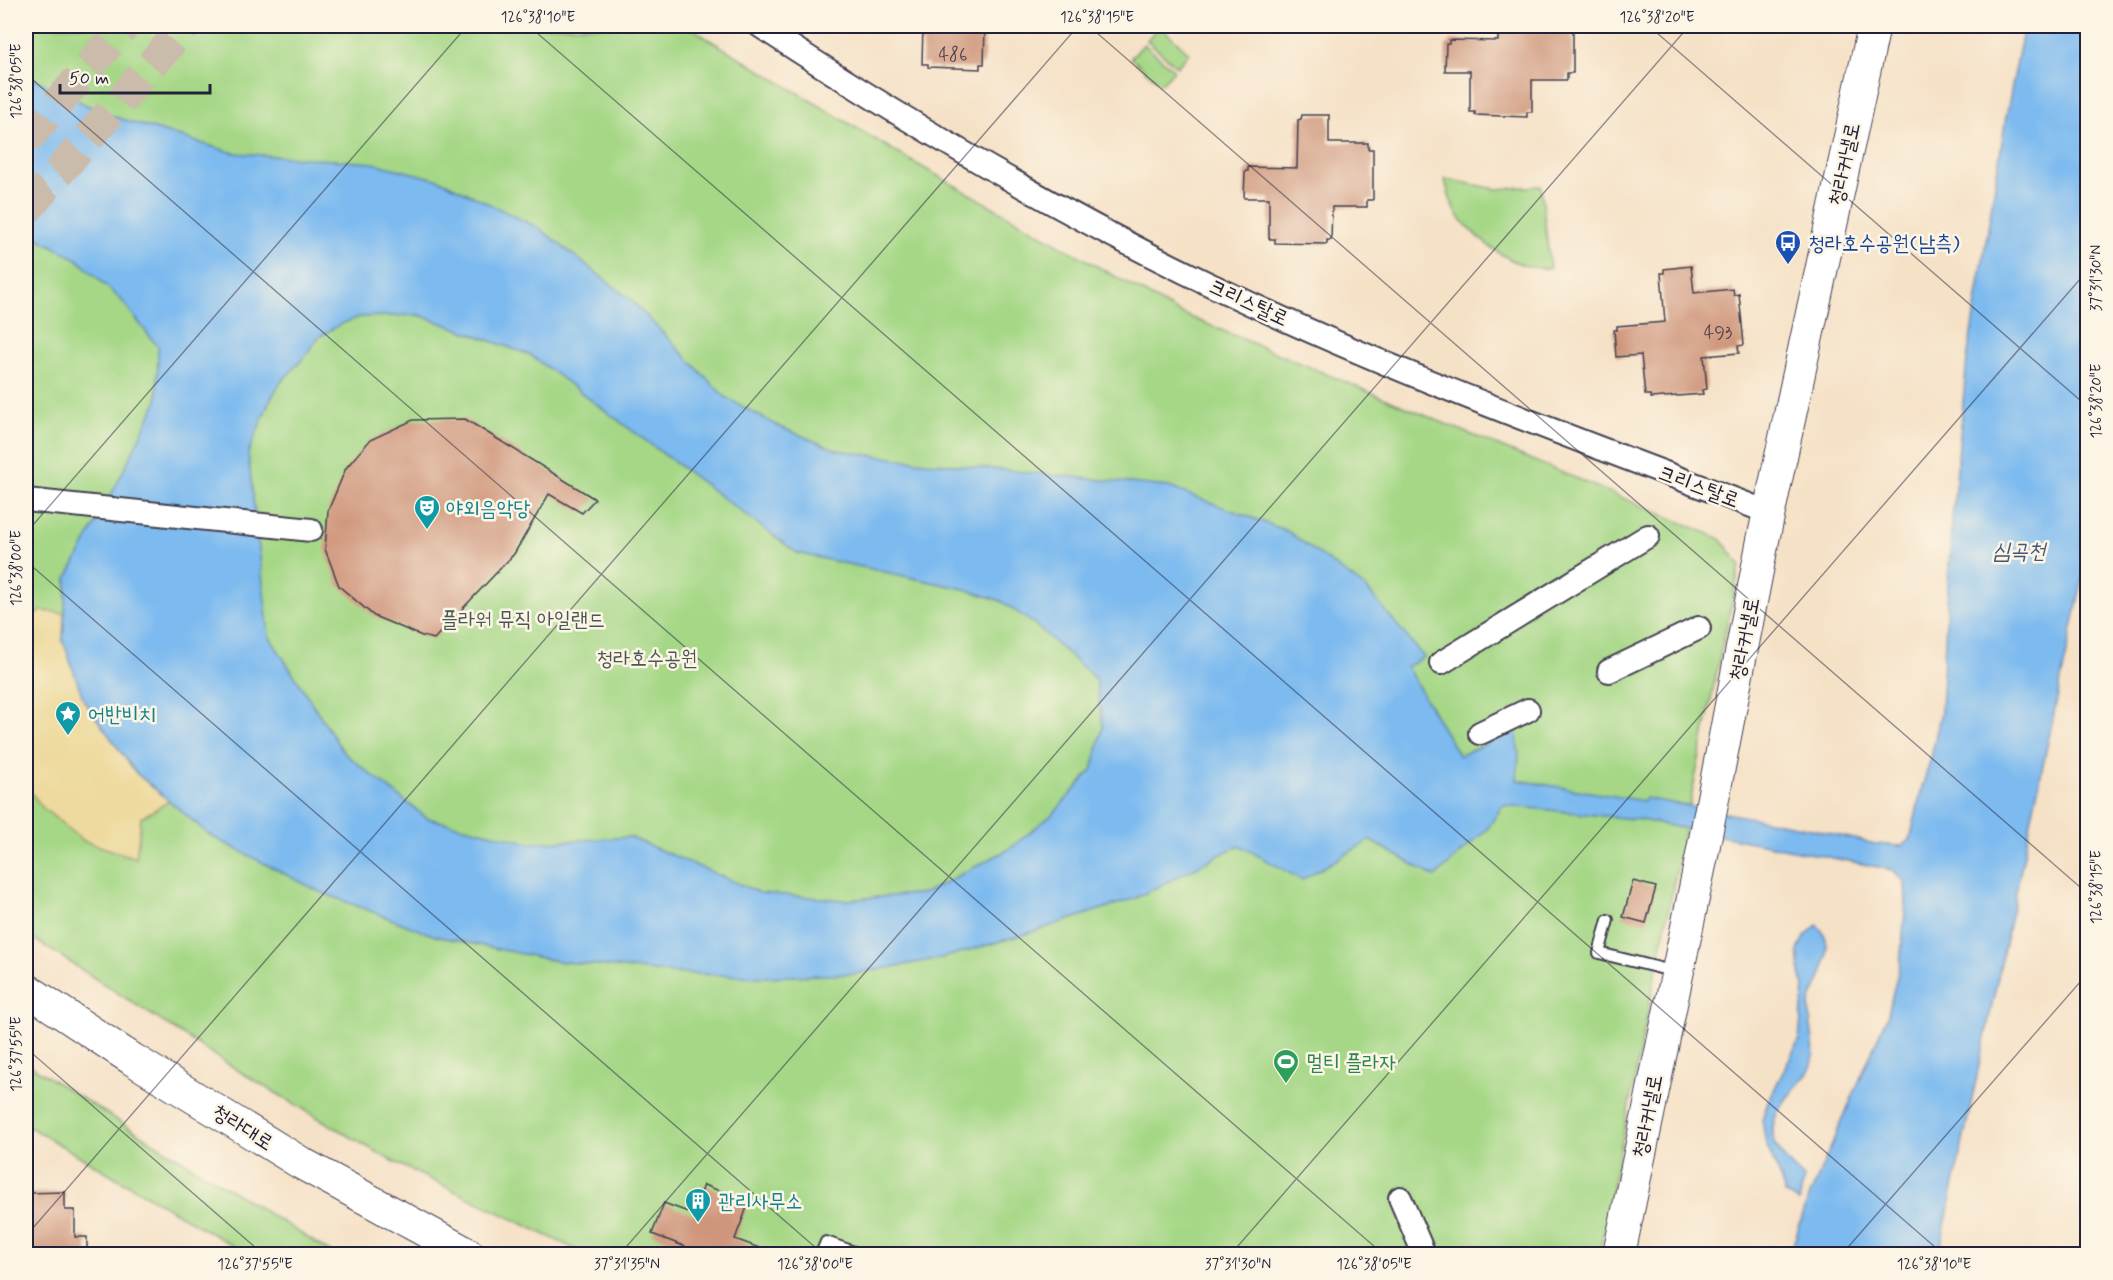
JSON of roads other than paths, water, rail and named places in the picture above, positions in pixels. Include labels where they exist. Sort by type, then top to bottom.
[{"type":"street","name":"크리스탈로","points":[[760,26],[908,120],[1006,178],[1123,242],[1241,300],[1470,397],[1770,513]]},
{"type":"street","name":"청라커낼로","points":[[1619,1254],[1770,513],[1874,26]]},
{"type":"street","points":[[34,501],[311,530]]},
{"type":"street","points":[[1441,663],[1648,536]]},
{"type":"street","points":[[1609,671],[1699,628]]},
{"type":"street","points":[[1480,733],[1528,710]]},
{"type":"street","name":"청라대로","points":[[26,989],[132,1059],[291,1157],[468,1254]]},
{"type":"street","points":[[1400,1198],[1425,1254]]},
{"type":"lane","points":[[1608,920],[1599,953],[1677,972]]},
{"type":"lane","points":[[821,1254],[826,1242],[860,1254]]},
{"type":"water","name":"심곡천","points":[[2024,26],[2087,26],[2087,558],[1939,1254],[1790,1254],[1807,1202],[1888,1014],[1900,964],[1906,902],[1905,882],[1893,870],[1641,820],[1503,805],[1488,828],[1435,877],[1370,840],[1302,880],[1239,845],[1136,898],[1026,934],[942,958],[854,974],[763,977],[673,973],[556,961],[435,936],[318,891],[211,836],[136,773],[84,701],[63,641],[67,578],[123,472],[157,401],[158,347],[122,301],[77,259],[26,232],[26,75],[105,114],[234,153],[373,163],[440,180],[539,228],[631,300],[725,397],[780,427],[837,450],[898,459],[1169,487],[1287,531],[1366,588],[1424,657],[1407,667],[1459,756],[1516,730],[1519,754],[1517,780],[1644,801],[1645,798],[1812,829],[1875,844],[1902,846],[1910,840],[1941,711],[1951,533],[1967,359],[2006,117]],"holes":[[[419,315],[530,355],[797,553],[964,589],[1001,601],[1034,624],[1096,679],[1103,727],[1092,770],[1054,813],[1009,849],[925,893],[845,900],[760,893],[630,837],[530,843],[427,818],[344,753],[269,636],[248,453],[270,400],[281,382],[319,337],[359,317]]]},
{"type":"water","points":[[1817,925],[1826,938],[1827,955],[1810,1003],[1814,1046],[1812,1064],[1778,1113],[1773,1134],[1782,1155],[1804,1178],[1799,1202],[1785,1193],[1766,1144],[1762,1120],[1768,1102],[1799,1040],[1804,987],[1798,950],[1806,935]]},
{"type":"tunnel","points":[[26,140],[124,26]]},
{"type":"tunnel","points":[[26,210],[185,26]]},
{"type":"place","name":"청라호수공원(남측)","points":[[1788,266]]},
{"type":"place","name":"야외음악당","points":[[427,531]]},
{"type":"place","name":"어반비치","points":[[68,737]]},
{"type":"place","name":"멀티 플라자","points":[[1286,1085]]},
{"type":"place","name":"관리사무소","points":[[698,1224]]},
{"type":"park label","name":"플라워 뮤직 아일랜드","points":[[523,619]]},
{"type":"park label","name":"청라호수공원","points":[[647,658]]}]
